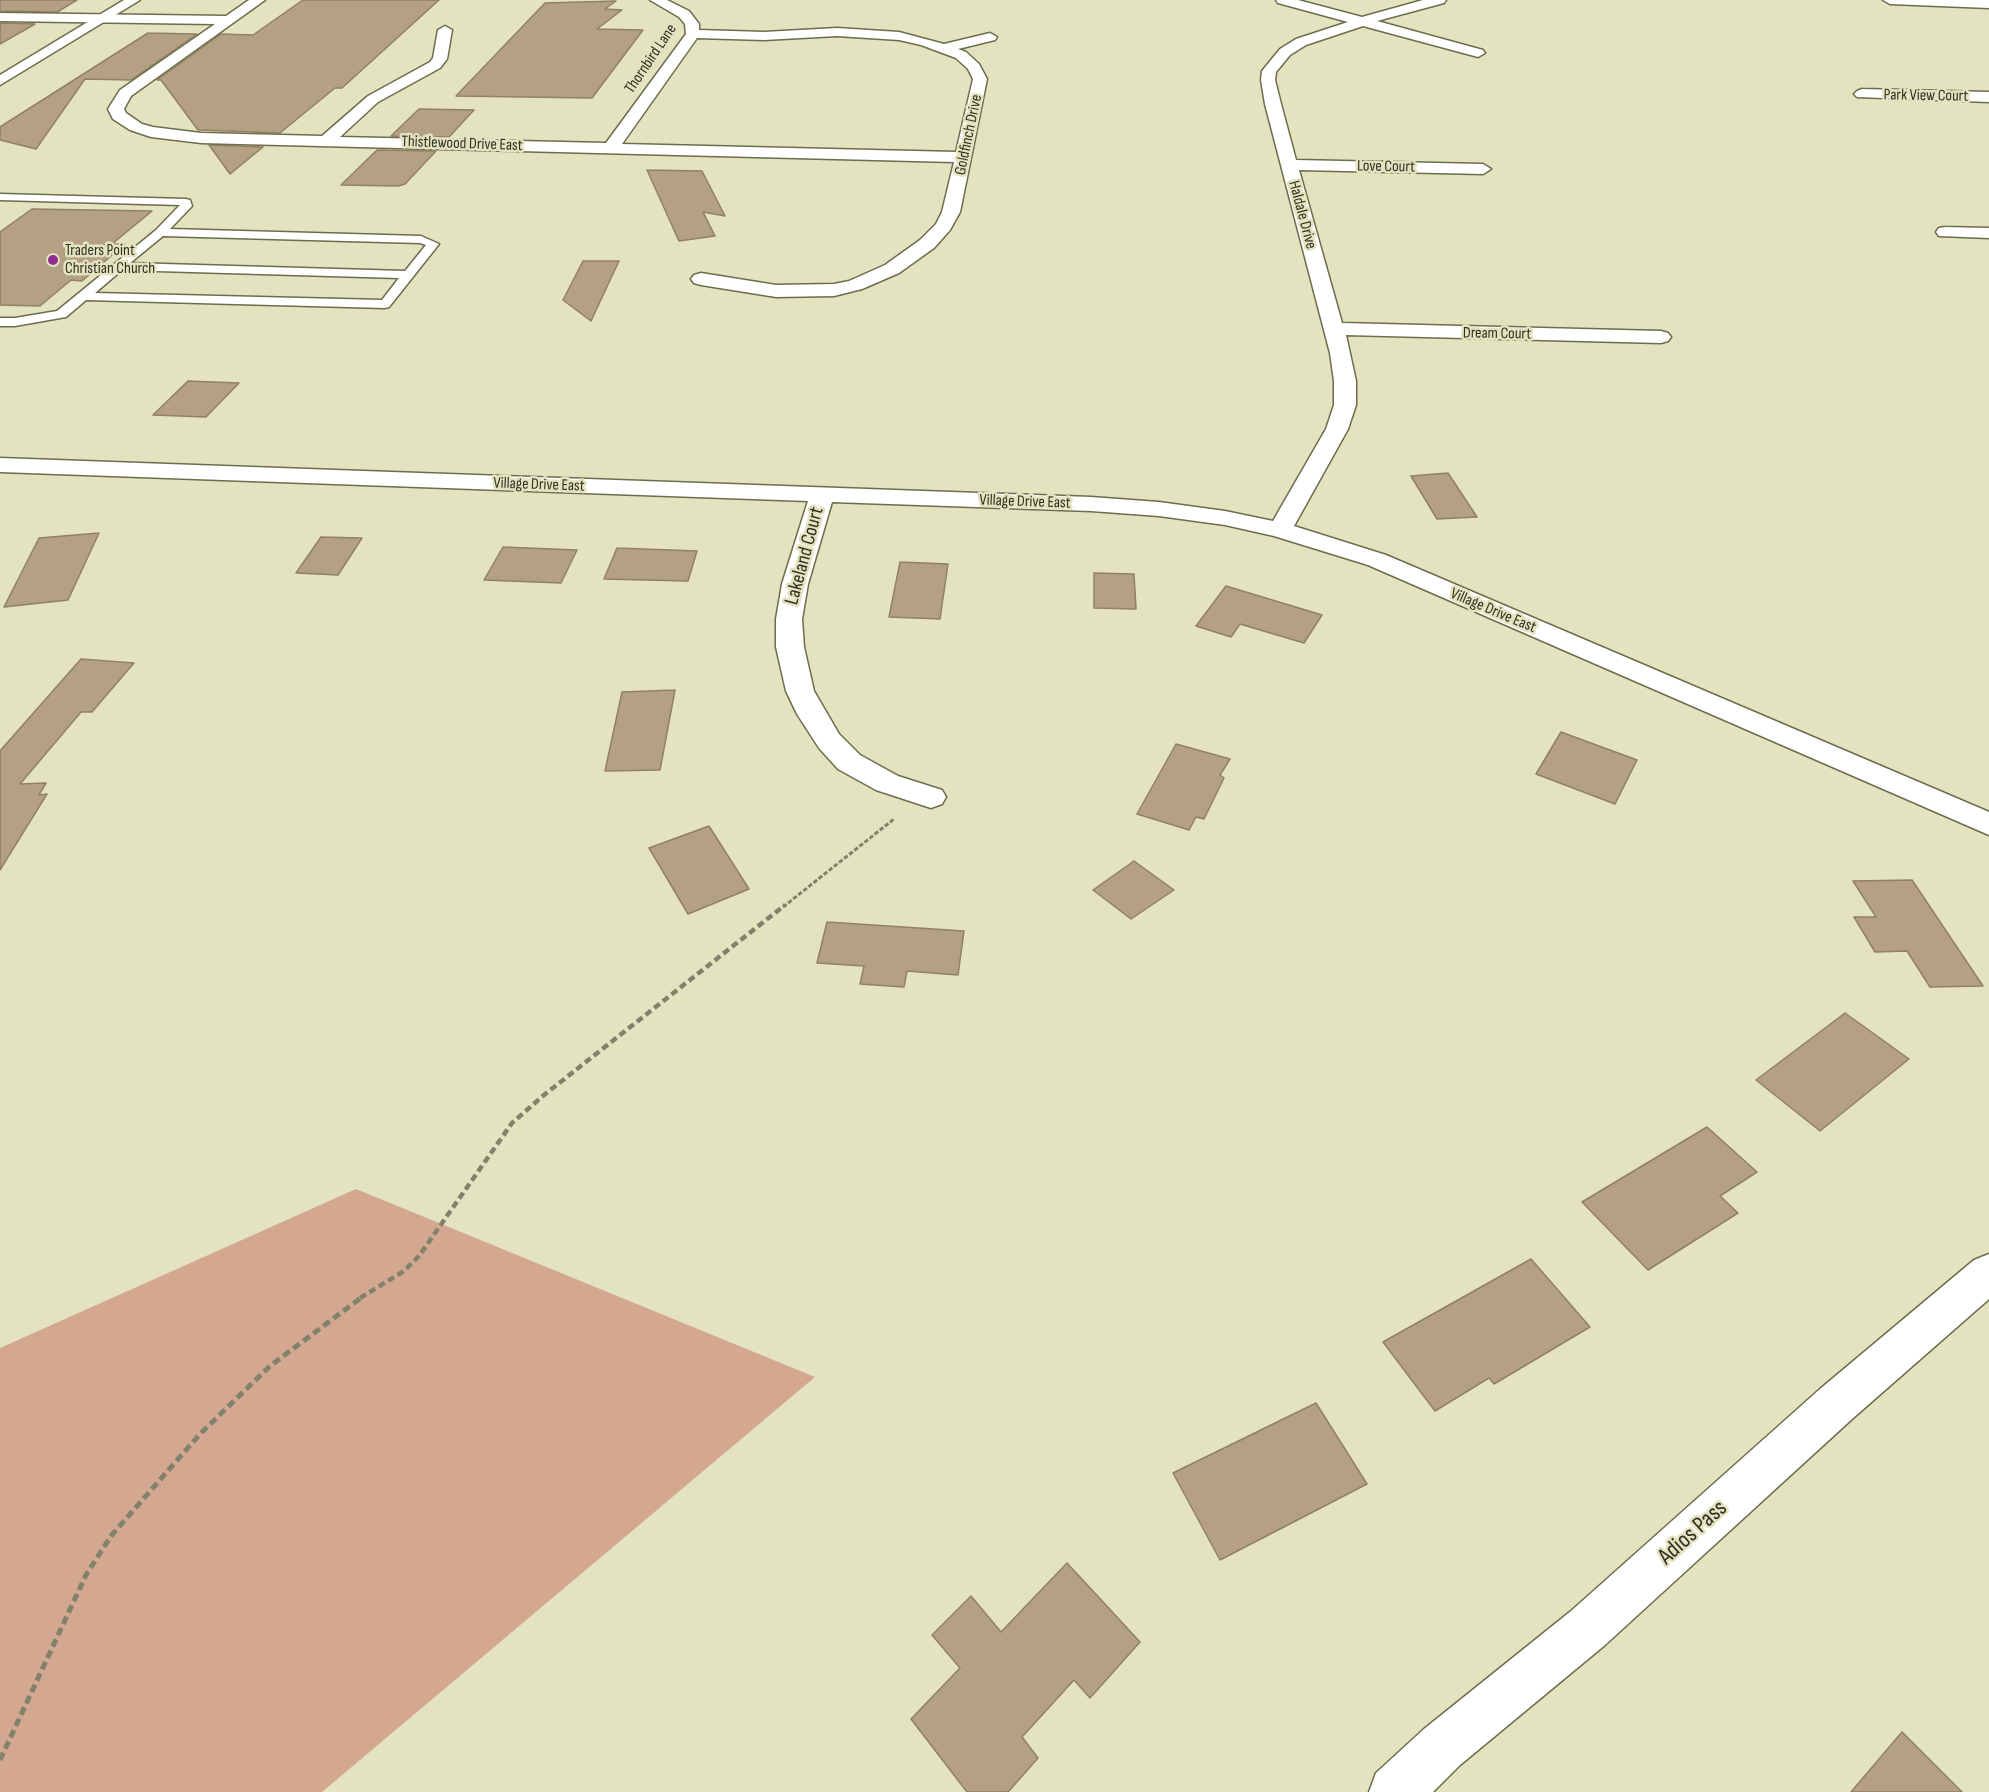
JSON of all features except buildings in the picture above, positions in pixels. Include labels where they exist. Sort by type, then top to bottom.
[{"type":"street","points":[[0,81],[90,18],[109,0]]},
{"type":"street","points":[[0,65],[90,18],[133,0]]},
{"type":"street","points":[[0,17],[229,20],[258,0]]},
{"type":"street","name":"Thornbird Lane","points":[[611,148],[693,34],[692,24],[684,14],[657,0]]},
{"type":"street","points":[[1283,0],[1478,53]]},
{"type":"street","name":"Haldale Drive","points":[[1280,530],[1337,429],[1345,405],[1345,381],[1269,88],[1269,71],[1285,52],[1301,42],[1439,0]]},
{"type":"street","points":[[1890,0],[1989,4]]},
{"type":"street","name":"Thistlewood Drive East","points":[[229,20],[125,93],[116,109],[119,116],[136,127],[163,135],[201,138],[964,157]]},
{"type":"street","points":[[327,140],[373,99],[435,65],[440,59],[445,30]]},
{"type":"street","name":"Goldfinch Drive","points":[[693,34],[764,36],[865,33],[898,36],[946,48],[961,55],[974,67],[980,79],[956,199],[944,226],[927,244],[892,269],[869,280],[834,290],[801,292],[752,289],[700,279]]},
{"type":"street","points":[[946,48],[990,37]]},
{"type":"street","name":"Park View Court","points":[[1862,94],[1989,97]]},
{"type":"street","name":"Love Court","points":[[1289,165],[1483,169]]},
{"type":"street","points":[[1945,232],[1989,233]]},
{"type":"street","name":"Dream Court","points":[[1333,329],[1661,337]]},
{"type":"street","name":"Village Drive East","points":[[1,477],[26,466],[1129,506],[1215,516],[1280,530],[1377,560],[1989,824]]},
{"type":"street","name":"Lakeland Court","points":[[822,495],[795,584],[789,619],[790,646],[800,691],[811,714],[829,741],[849,762],[888,783],[931,798]]},
{"type":"street","name":"Adios Pass","points":[[1395,1792],[1442,1747],[1588,1628],[1836,1404],[1989,1273]]},
{"type":"lane","points":[[0,197],[186,202],[184,210],[160,232],[61,314],[15,322],[0,322]]},
{"type":"lane","points":[[84,296],[385,304],[433,244],[421,240],[160,232]]},
{"type":"lane","points":[[120,266],[409,275]]},
{"type":"path","points":[[0,1760],[86,1575],[111,1536],[200,1434],[270,1366],[349,1305],[404,1271],[419,1256],[512,1123],[883,826],[931,798]]},
{"type":"shaded area","points":[[356,1189],[815,1377],[322,1792],[0,1792],[0,1348]]},
{"type":"place","name":"Traders Point Christian Church","points":[[53,260]]}]
